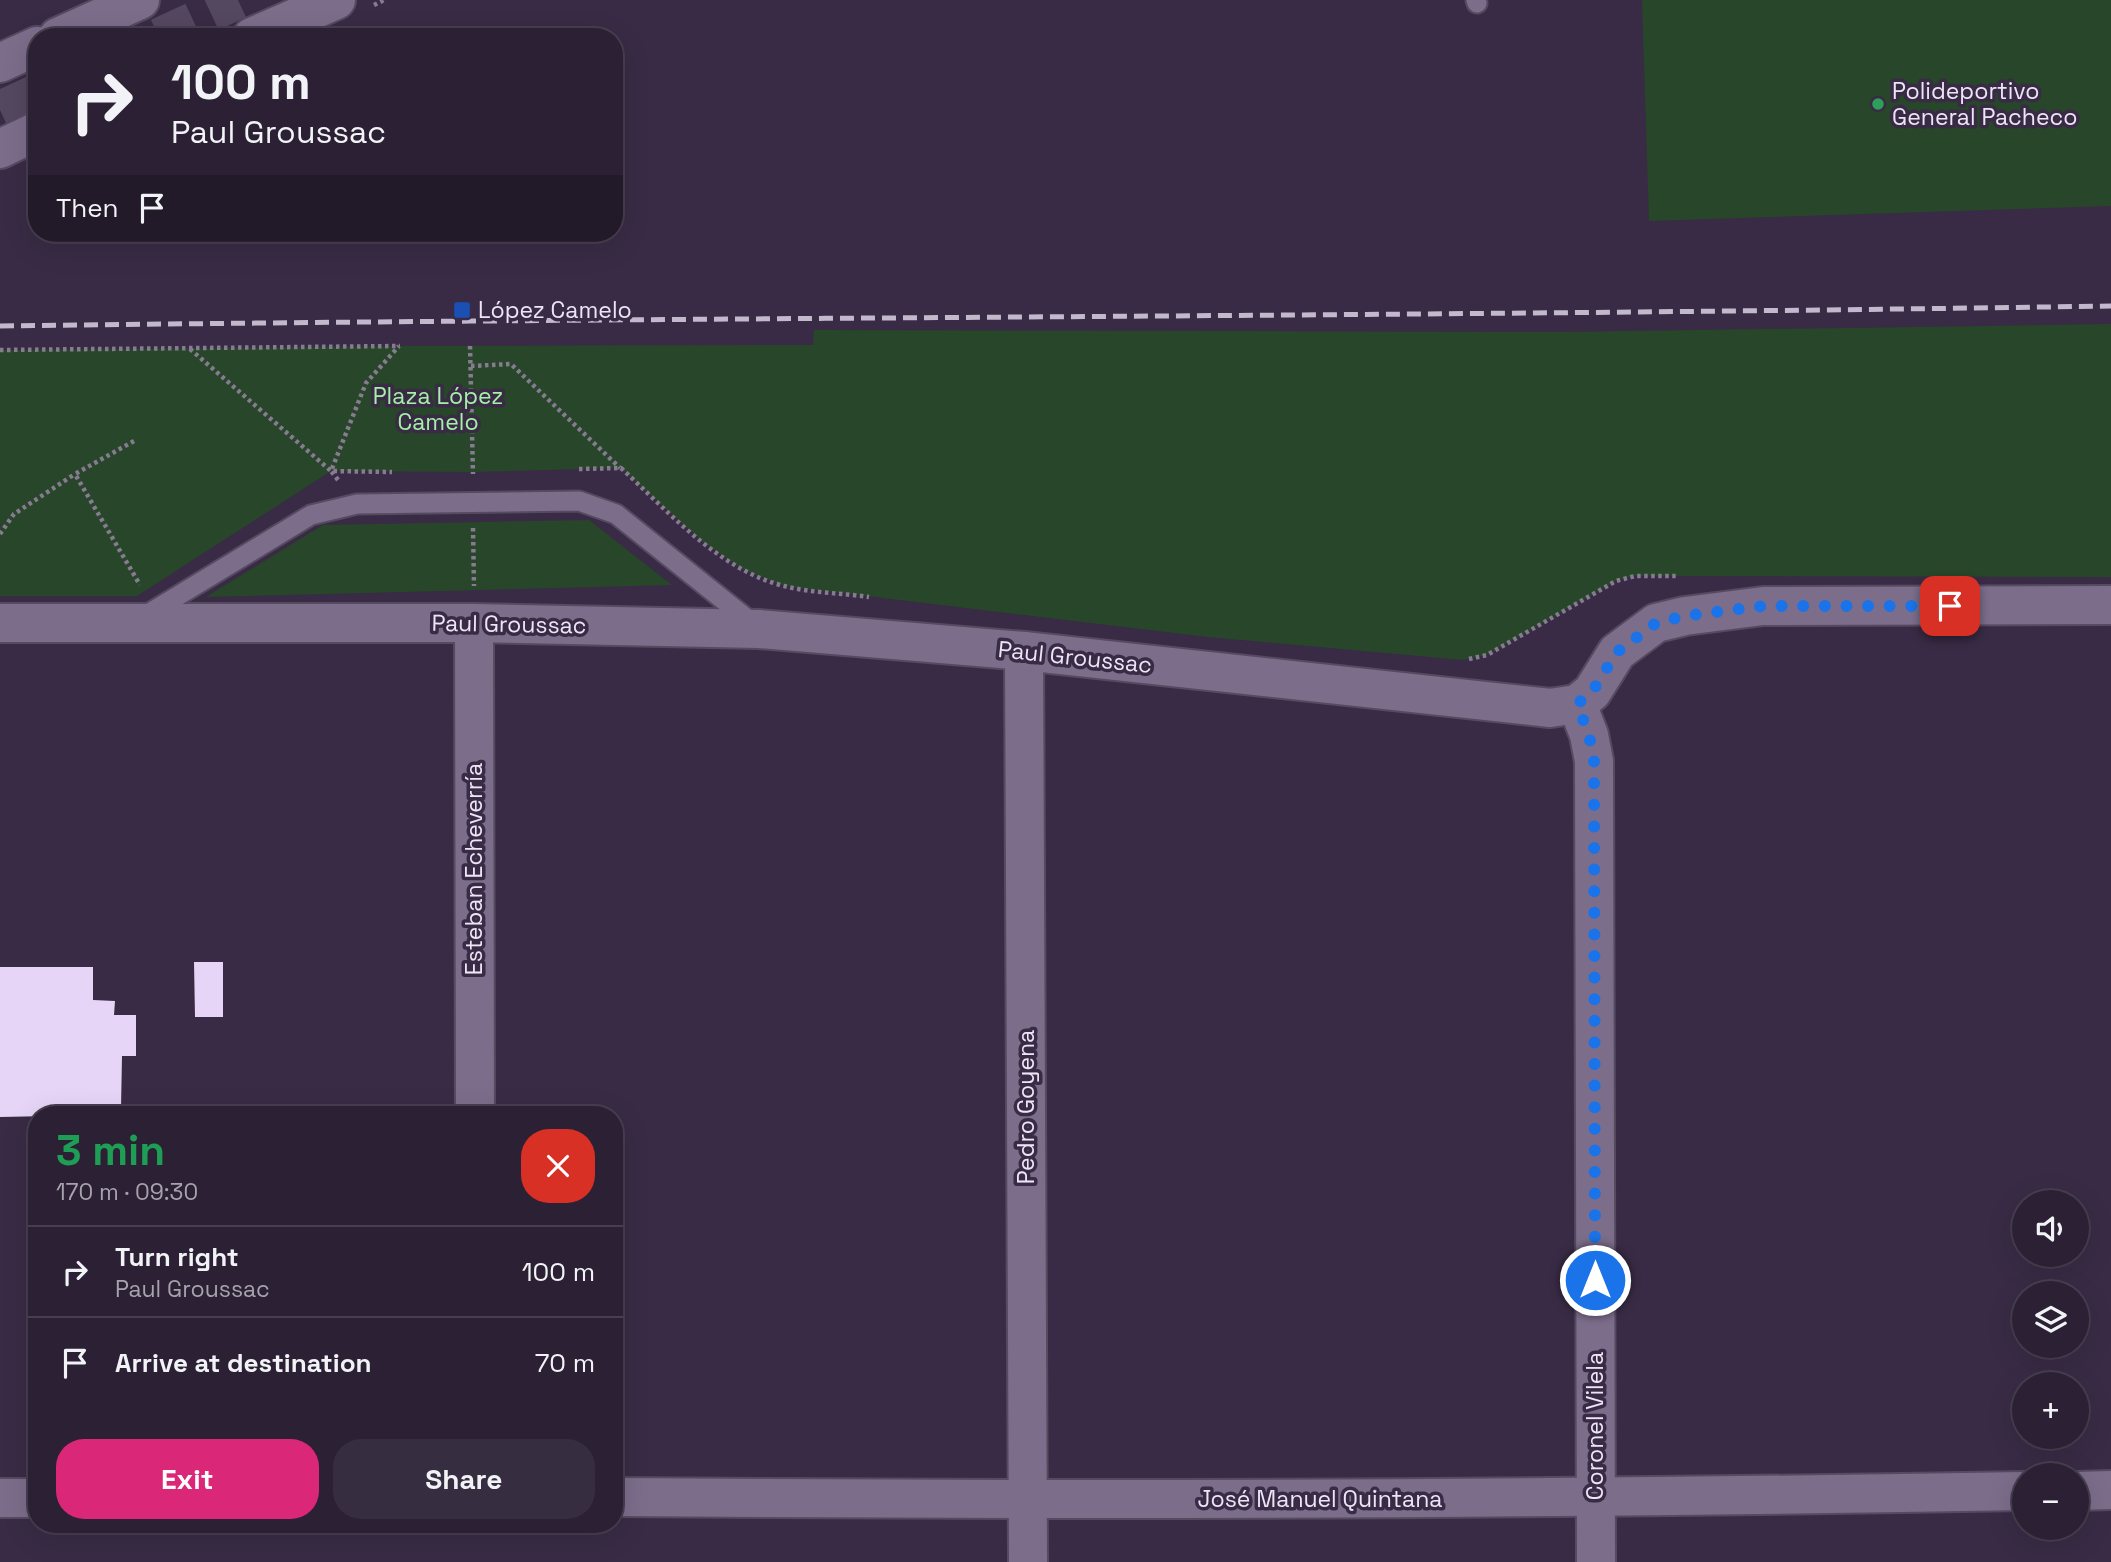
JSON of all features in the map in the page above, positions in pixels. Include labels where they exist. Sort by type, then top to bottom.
[{"type":"street","points":[[78,28],[140,0]]},
{"type":"street","points":[[272,28],[336,0]]},
{"type":"street","points":[[0,63],[28,51]]},
{"type":"street","points":[[0,149],[28,135]]},
{"type":"street","points":[[1577,704],[1592,692],[1617,652],[1656,623],[1685,616],[1763,606],[2111,605]]},
{"type":"street","name":"Paul Groussac","points":[[0,623],[144,616],[759,629],[1024,651],[1550,708],[1577,704]]},
{"type":"street","name":"Esteban Echeverría","points":[[474,623],[475,1106]]},
{"type":"street","name":"Pedro Goyena","points":[[1024,651],[1028,1562]]},
{"type":"street","name":"Coronel Vilela","points":[[1577,704],[1589,735],[1594,761],[1596,1562]]},
{"type":"street","points":[[2089,1491],[2111,1490]]},
{"type":"street","name":"José Manuel Quintana","points":[[623,1497],[1028,1500],[1595,1498],[2012,1492]]},
{"type":"street","points":[[0,1499],[28,1498]]},
{"type":"lane","points":[[144,616],[311,515],[357,504],[579,501],[616,514],[759,629]]},
{"type":"path","points":[[0,350],[400,346],[366,383],[331,471]]},
{"type":"path","points":[[190,349],[331,471],[357,504]]},
{"type":"path","points":[[470,366],[511,364],[703,542],[741,569],[783,586],[879,598]]},
{"type":"path","points":[[0,534],[14,514],[75,474],[134,441]]},
{"type":"path","points":[[567,470],[621,468]]},
{"type":"path","points":[[331,471],[396,472]]},
{"type":"path","points":[[460,472],[486,472]]},
{"type":"path","points":[[75,474],[144,616]]},
{"type":"path","points":[[1463,660],[1487,655],[1616,580],[1635,576],[1689,576]]},
{"type":"green space","name":"Polideportivo General Pacheco","points":[[1642,0],[2111,0],[2111,206],[1649,221]]},
{"type":"green space","name":"Plaza López Camelo","points":[[2111,324],[2111,577],[1635,576],[1616,581],[1487,655],[1463,660],[1208,637],[784,586],[742,569],[703,542],[620,468],[473,472],[331,471],[137,596],[0,596],[0,350],[813,345],[814,330],[1565,332]]},
{"type":"green space","points":[[589,520],[672,585],[206,597],[323,525]]},
{"type":"building","points":[[194,962],[223,962],[223,1017],[195,1017]]},
{"type":"building","points":[[0,967],[93,967],[93,1000],[115,1001],[114,1015],[136,1015],[136,1056],[122,1056],[121,1106],[28,1106],[28,1116],[0,1117]]},
{"type":"tunnel","points":[[178,28],[238,0]]},
{"type":"tunnel","points":[[0,110],[28,97]]},
{"type":"railway","points":[[0,326],[2111,306]]},
{"type":"place","name":"Polideportivo General Pacheco","points":[[1878,104]]},
{"type":"place","name":"López Camelo","points":[[462,310]]},
{"type":"route","points":[[1595,1280],[1594,761],[1589,735],[1577,704],[1592,692],[1617,652],[1656,623],[1685,616],[1763,606],[1950,606]]}]
